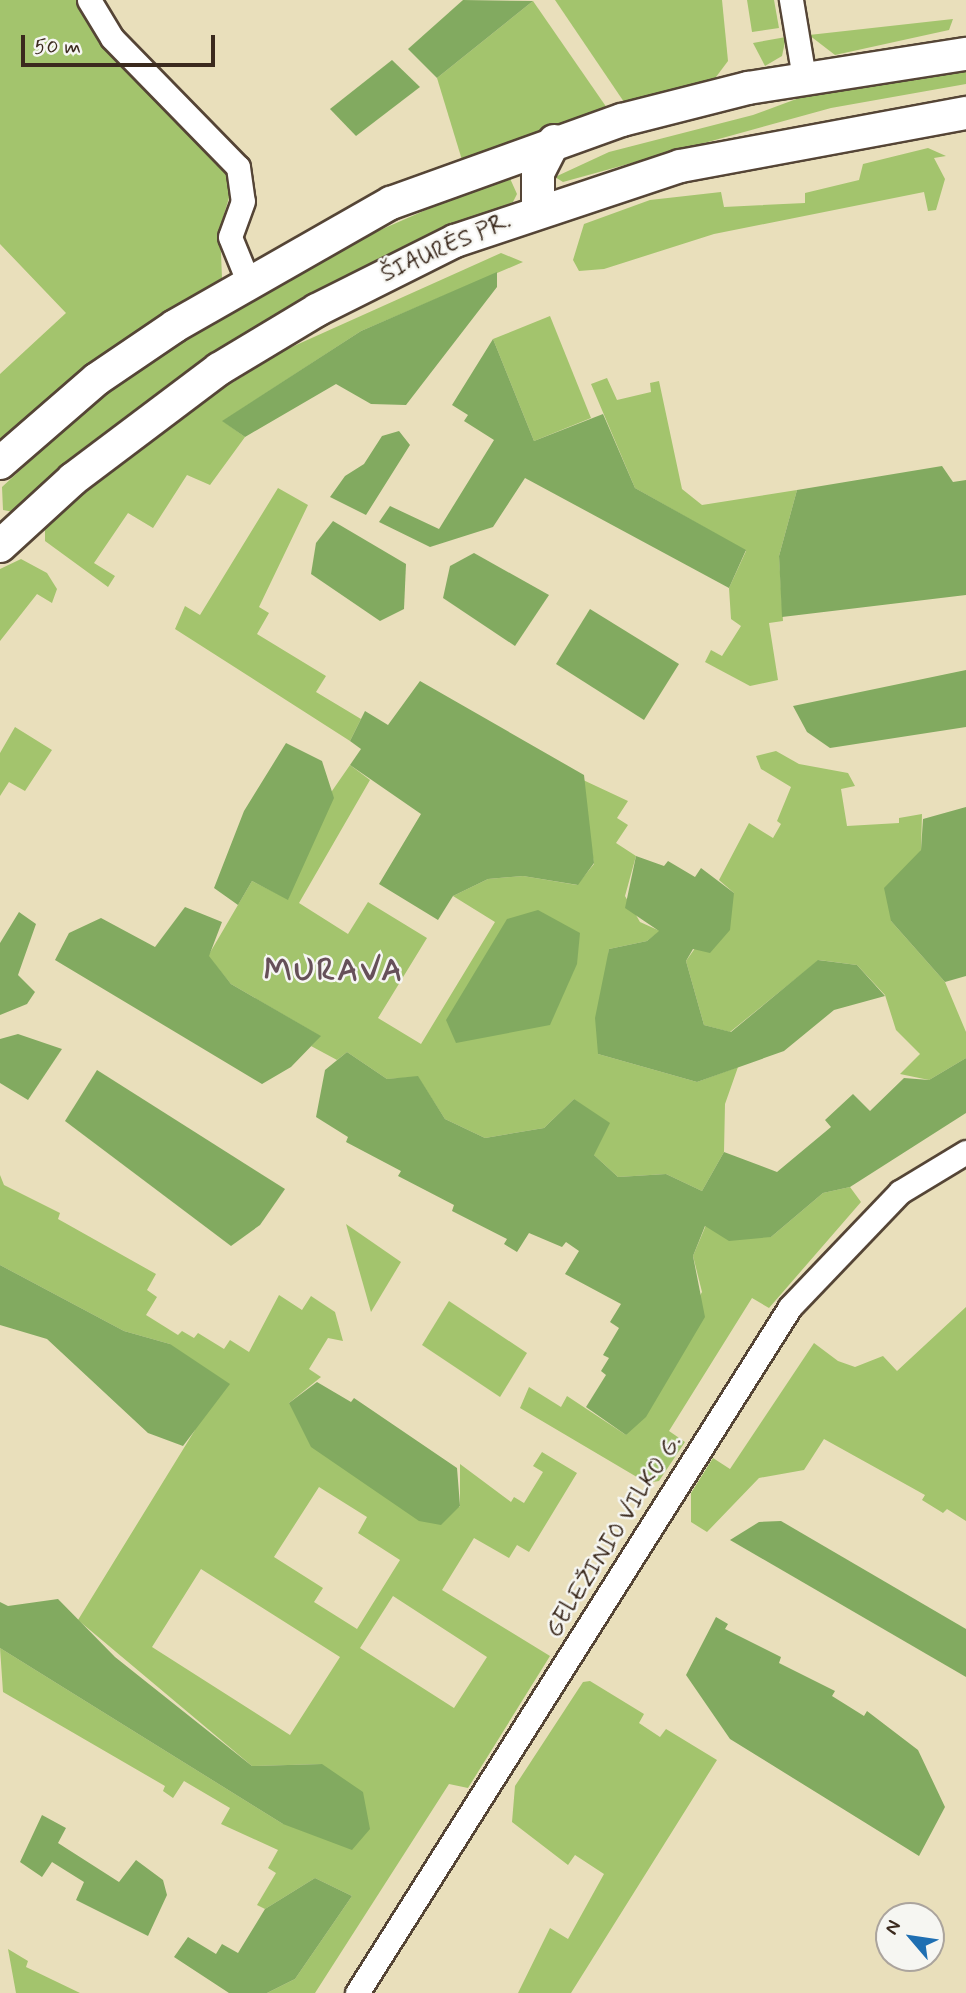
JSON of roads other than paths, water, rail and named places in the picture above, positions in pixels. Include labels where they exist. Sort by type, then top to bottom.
[{"type":"main road","points":[[0,463],[97,379],[248,281],[391,203],[554,141],[804,78],[966,54]]},
{"type":"main road","name":"ŠIAURĖS PR.","points":[[4,534],[135,429],[219,369],[401,266],[538,209],[692,163],[966,113]]},
{"type":"main road","points":[[538,209],[538,173],[554,141]]},
{"type":"street","points":[[89,0],[112,38],[238,167],[243,201],[230,237],[248,281]]},
{"type":"street","points":[[791,0],[804,78]]},
{"type":"street","name":"GELEŽINIO VILKO G.","points":[[357,1993],[790,1307],[900,1192],[966,1152]]},
{"type":"district","name":"MURAVA","points":[[334,971]]}]
